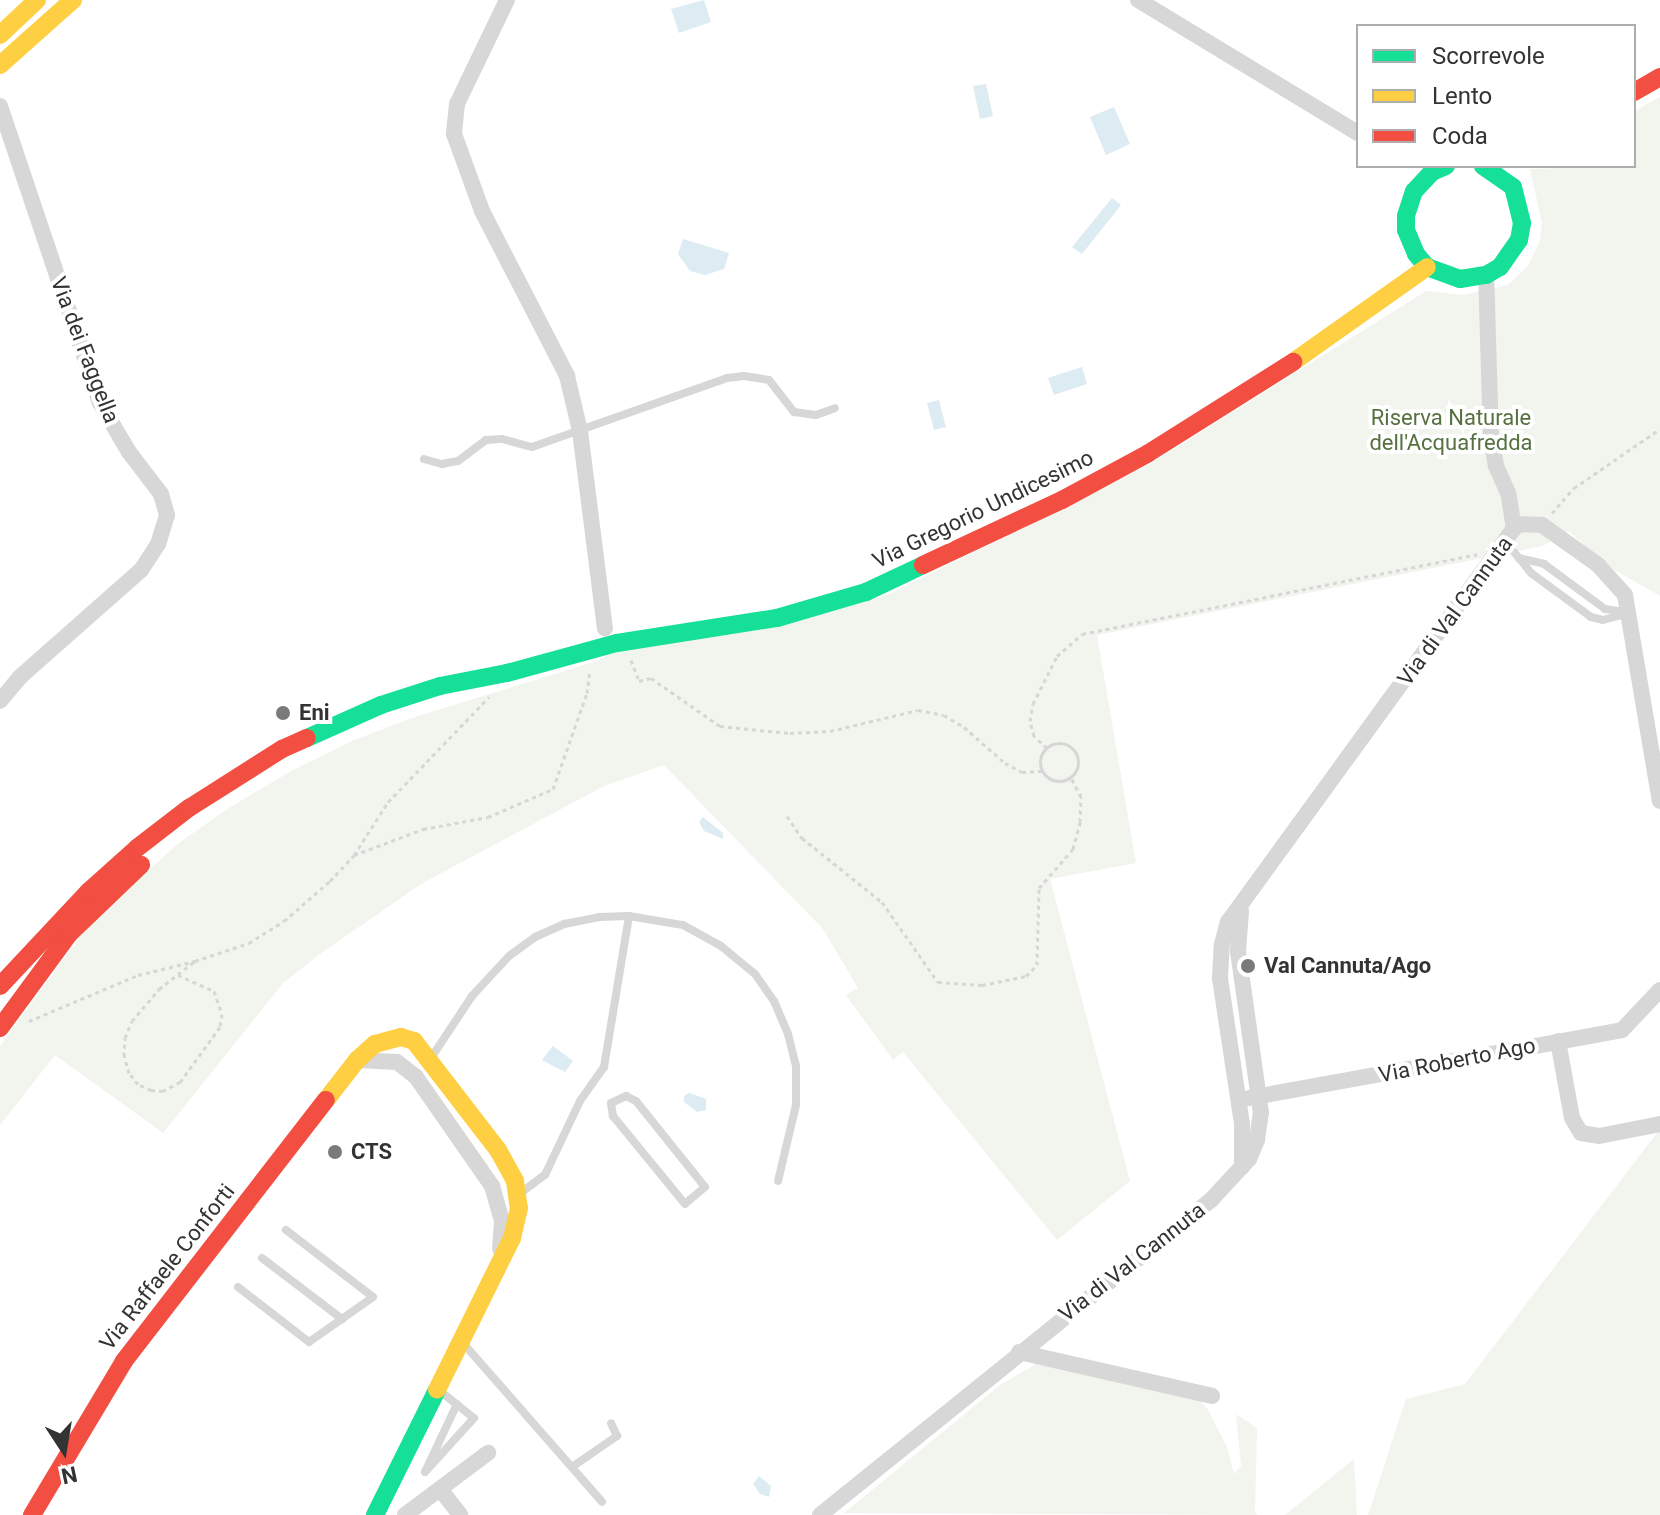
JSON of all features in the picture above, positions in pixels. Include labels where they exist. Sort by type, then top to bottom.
[{"type":"main road","points":[[0,35],[37,0]]},
{"type":"main road","points":[[0,65],[73,0]]},
{"type":"main road","points":[[1636,91],[1660,77]]},
{"type":"main road","points":[[1443,168],[1422,181],[1414,191],[1406,216],[1409,242],[1427,267],[1460,279],[1486,275],[1512,255],[1522,223],[1513,187],[1496,169]]},
{"type":"main road","name":"Via Gregorio Undicesimo","points":[[0,986],[74,906],[122,861],[189,808],[257,764],[396,700],[456,682],[507,673],[617,643],[803,612],[898,578],[1062,500],[1147,454],[1333,337],[1427,267]]},
{"type":"main road","name":"Via Gregorio Undicesimo","points":[[1,1027],[78,924],[131,873],[210,811],[266,776],[327,745],[401,714],[480,687],[507,673]]},
{"type":"main road","name":"Via Raffaele Conforti","points":[[32,1515],[108,1382],[357,1060],[375,1044],[401,1037],[414,1041],[431,1059],[498,1150],[515,1181],[518,1195]]},
{"type":"main road","points":[[375,1515],[515,1230],[518,1195]]},
{"type":"street","points":[[507,0],[457,104],[455,145],[505,257],[563,365],[580,431],[605,628]]},
{"type":"street","points":[[1138,0],[1356,132]]},
{"type":"street","name":"Via dei Faggella","points":[[0,701],[20,677],[141,570],[158,544],[167,515],[161,494],[129,452],[100,403],[1,112]]},
{"type":"street","name":"Via di Val Cannuta","points":[[1242,1167],[1244,1152],[1220,969],[1227,926],[1506,543],[1515,524],[1491,439],[1486,275]]},
{"type":"street","points":[[1515,524],[1542,525],[1607,574],[1621,590],[1630,613],[1660,801]]},
{"type":"street","name":"Via di Val Cannuta","points":[[820,1515],[1211,1200],[1242,1167],[1257,1140],[1260,1096],[1237,942],[1244,901]]},
{"type":"street","name":"Via Roberto Ago","points":[[1238,1100],[1625,1029],[1660,990]]},
{"type":"street","points":[[1558,1041],[1572,1118],[1581,1133],[1599,1136],[1660,1124]]},
{"type":"street","points":[[357,1060],[390,1060],[411,1072],[486,1175],[497,1198],[502,1221],[496,1266]]},
{"type":"street","points":[[1019,1352],[1212,1396]]},
{"type":"street","points":[[416,1512],[440,1489],[488,1453]]},
{"type":"street","points":[[440,1489],[460,1515]]},
{"type":"lane","points":[[424,459],[442,464],[458,461],[486,440],[502,439],[532,447],[727,378],[744,376],[769,380],[794,412],[816,415],[835,408]]},
{"type":"lane","points":[[1506,543],[1531,573],[1591,617],[1603,620],[1630,613]]},
{"type":"lane","points":[[1519,558],[1544,564],[1605,609],[1630,613]]},
{"type":"lane","points":[[431,1059],[472,996],[517,949],[564,924],[629,916],[673,922],[710,938],[748,968],[774,1001],[792,1047],[797,1076],[793,1128],[778,1181]]},
{"type":"lane","points":[[518,1195],[545,1175],[580,1101],[604,1067],[629,916]]},
{"type":"lane","points":[[626,1096],[636,1101],[705,1187],[685,1204],[613,1116],[610,1107],[614,1099],[626,1096]]},
{"type":"lane","points":[[238,1287],[309,1342],[373,1297],[286,1230]]},
{"type":"lane","points":[[262,1258],[342,1319]]},
{"type":"lane","points":[[461,1341],[602,1502]]},
{"type":"lane","points":[[437,1388],[457,1404],[474,1418],[425,1472],[457,1404]]},
{"type":"lane","points":[[572,1467],[617,1436],[611,1423]]},
{"type":"path","points":[[1542,525],[1574,488],[1660,429]]},
{"type":"path","points":[[1047,748],[1034,736],[1030,721],[1033,704],[1057,656],[1082,634],[1481,553]]},
{"type":"path","points":[[623,658],[631,654],[639,681],[651,678],[720,726],[790,733],[830,731],[918,710],[944,715],[964,727],[1005,763],[1022,772],[1042,771],[1055,781],[1071,777]]},
{"type":"path","points":[[354,855],[423,829],[488,817],[553,789],[587,693],[590,667],[599,663]]},
{"type":"path","points":[[1,1027],[12,1028],[138,975],[249,943],[284,921],[311,901],[354,855],[388,802],[492,695]]},
{"type":"path","points":[[1042,771],[1041,758],[1047,748],[1064,744],[1074,750],[1078,761],[1071,777]]},
{"type":"path","points":[[787,816],[802,838],[882,902],[938,982],[982,985],[1026,976],[1037,965],[1039,888],[1073,849],[1080,822],[1081,797],[1071,777]]},
{"type":"path","points":[[178,975],[190,977],[214,991],[219,1000],[220,1027],[180,1082],[163,1091],[151,1090],[138,1084],[129,1073],[124,1056],[125,1038],[145,1005],[178,975],[195,961]]},
{"type":"green space","name":"Riserva Naturale dell'Acquafredda","points":[[1660,97],[1660,596],[1611,568],[1568,531],[1543,546],[1097,635],[1136,863],[1050,879],[1130,1181],[1057,1240],[903,1052],[893,1060],[846,995],[858,988],[823,929],[664,765],[604,786],[421,884],[320,954],[283,983],[163,1133],[55,1055],[0,1125],[0,1046],[80,937],[113,901],[179,843],[227,809],[293,770],[352,741],[418,716],[597,661],[619,650],[813,617],[889,594],[1001,539],[1150,464],[1426,291],[1463,295],[1508,285],[1528,266],[1540,240],[1542,223],[1530,169],[1636,168],[1636,110]]},
{"type":"green space","points":[[1660,1129],[1660,1515],[1368,1515],[1406,1399],[1465,1384]]},
{"type":"green space","points":[[1036,1364],[1196,1397],[1207,1408],[1227,1447],[1234,1474],[1241,1466],[1236,1414],[1257,1428],[1255,1513],[1258,1515],[844,1513],[1000,1385]]},
{"type":"green space","points":[[1354,1459],[1357,1515],[1285,1515]]},
{"type":"shaded area","points":[[704,0],[711,22],[679,33],[671,9]]},
{"type":"shaded area","points":[[986,84],[993,116],[980,119],[973,86]]},
{"type":"shaded area","points":[[1114,107],[1130,144],[1106,155],[1090,117]]},
{"type":"shaded area","points":[[1112,198],[1121,205],[1082,254],[1072,247]]},
{"type":"shaded area","points":[[683,239],[729,253],[724,269],[705,275],[690,271],[678,254]]},
{"type":"shaded area","points":[[1082,367],[1087,384],[1054,395],[1048,378]]},
{"type":"shaded area","points":[[939,400],[946,427],[934,430],[927,403]]},
{"type":"shaded area","points":[[703,817],[723,833],[723,839],[704,831],[699,822]]},
{"type":"shaded area","points":[[553,1046],[573,1061],[565,1072],[542,1060]]},
{"type":"shaded area","points":[[689,1093],[706,1099],[706,1110],[697,1112],[684,1102],[684,1096]]},
{"type":"shaded area","points":[[759,1476],[771,1486],[769,1497],[760,1494],[753,1484]]},
{"type":"traffic: fast","points":[[1441,168],[1432,172],[1414,191],[1406,216],[1406,230],[1416,254],[1427,267],[1460,279],[1486,275],[1500,267],[1519,240],[1522,223],[1513,187],[1486,168]]},
{"type":"traffic: fast","points":[[307,738],[381,705],[440,686],[507,673],[617,643],[777,618],[866,592],[923,565]]},
{"type":"traffic: fast","points":[[375,1515],[437,1390]]},
{"type":"traffic: slow","points":[[0,35],[37,0]]},
{"type":"traffic: slow","points":[[0,65],[73,0]]},
{"type":"traffic: slow","points":[[1293,362],[1427,267]]},
{"type":"traffic: slow","points":[[326,1100],[357,1060],[375,1044],[401,1037],[414,1041],[498,1150],[515,1181],[519,1208],[512,1238],[437,1390]]},
{"type":"traffic: jam","points":[[1636,91],[1660,77]]},
{"type":"traffic: jam","points":[[923,565],[1062,500],[1147,454],[1293,362]]},
{"type":"traffic: jam","points":[[0,986],[88,892],[137,848],[189,808],[282,749],[307,738]]},
{"type":"traffic: jam","points":[[0,1028],[69,934],[141,865]]},
{"type":"traffic: jam","points":[[32,1515],[124,1361],[326,1100]]},
{"type":"place","name":"Eni","points":[[283,713]]},
{"type":"place","name":"Val Cannuta/Ago","points":[[1248,966]]},
{"type":"place","name":"CTS","points":[[335,1152]]}]
